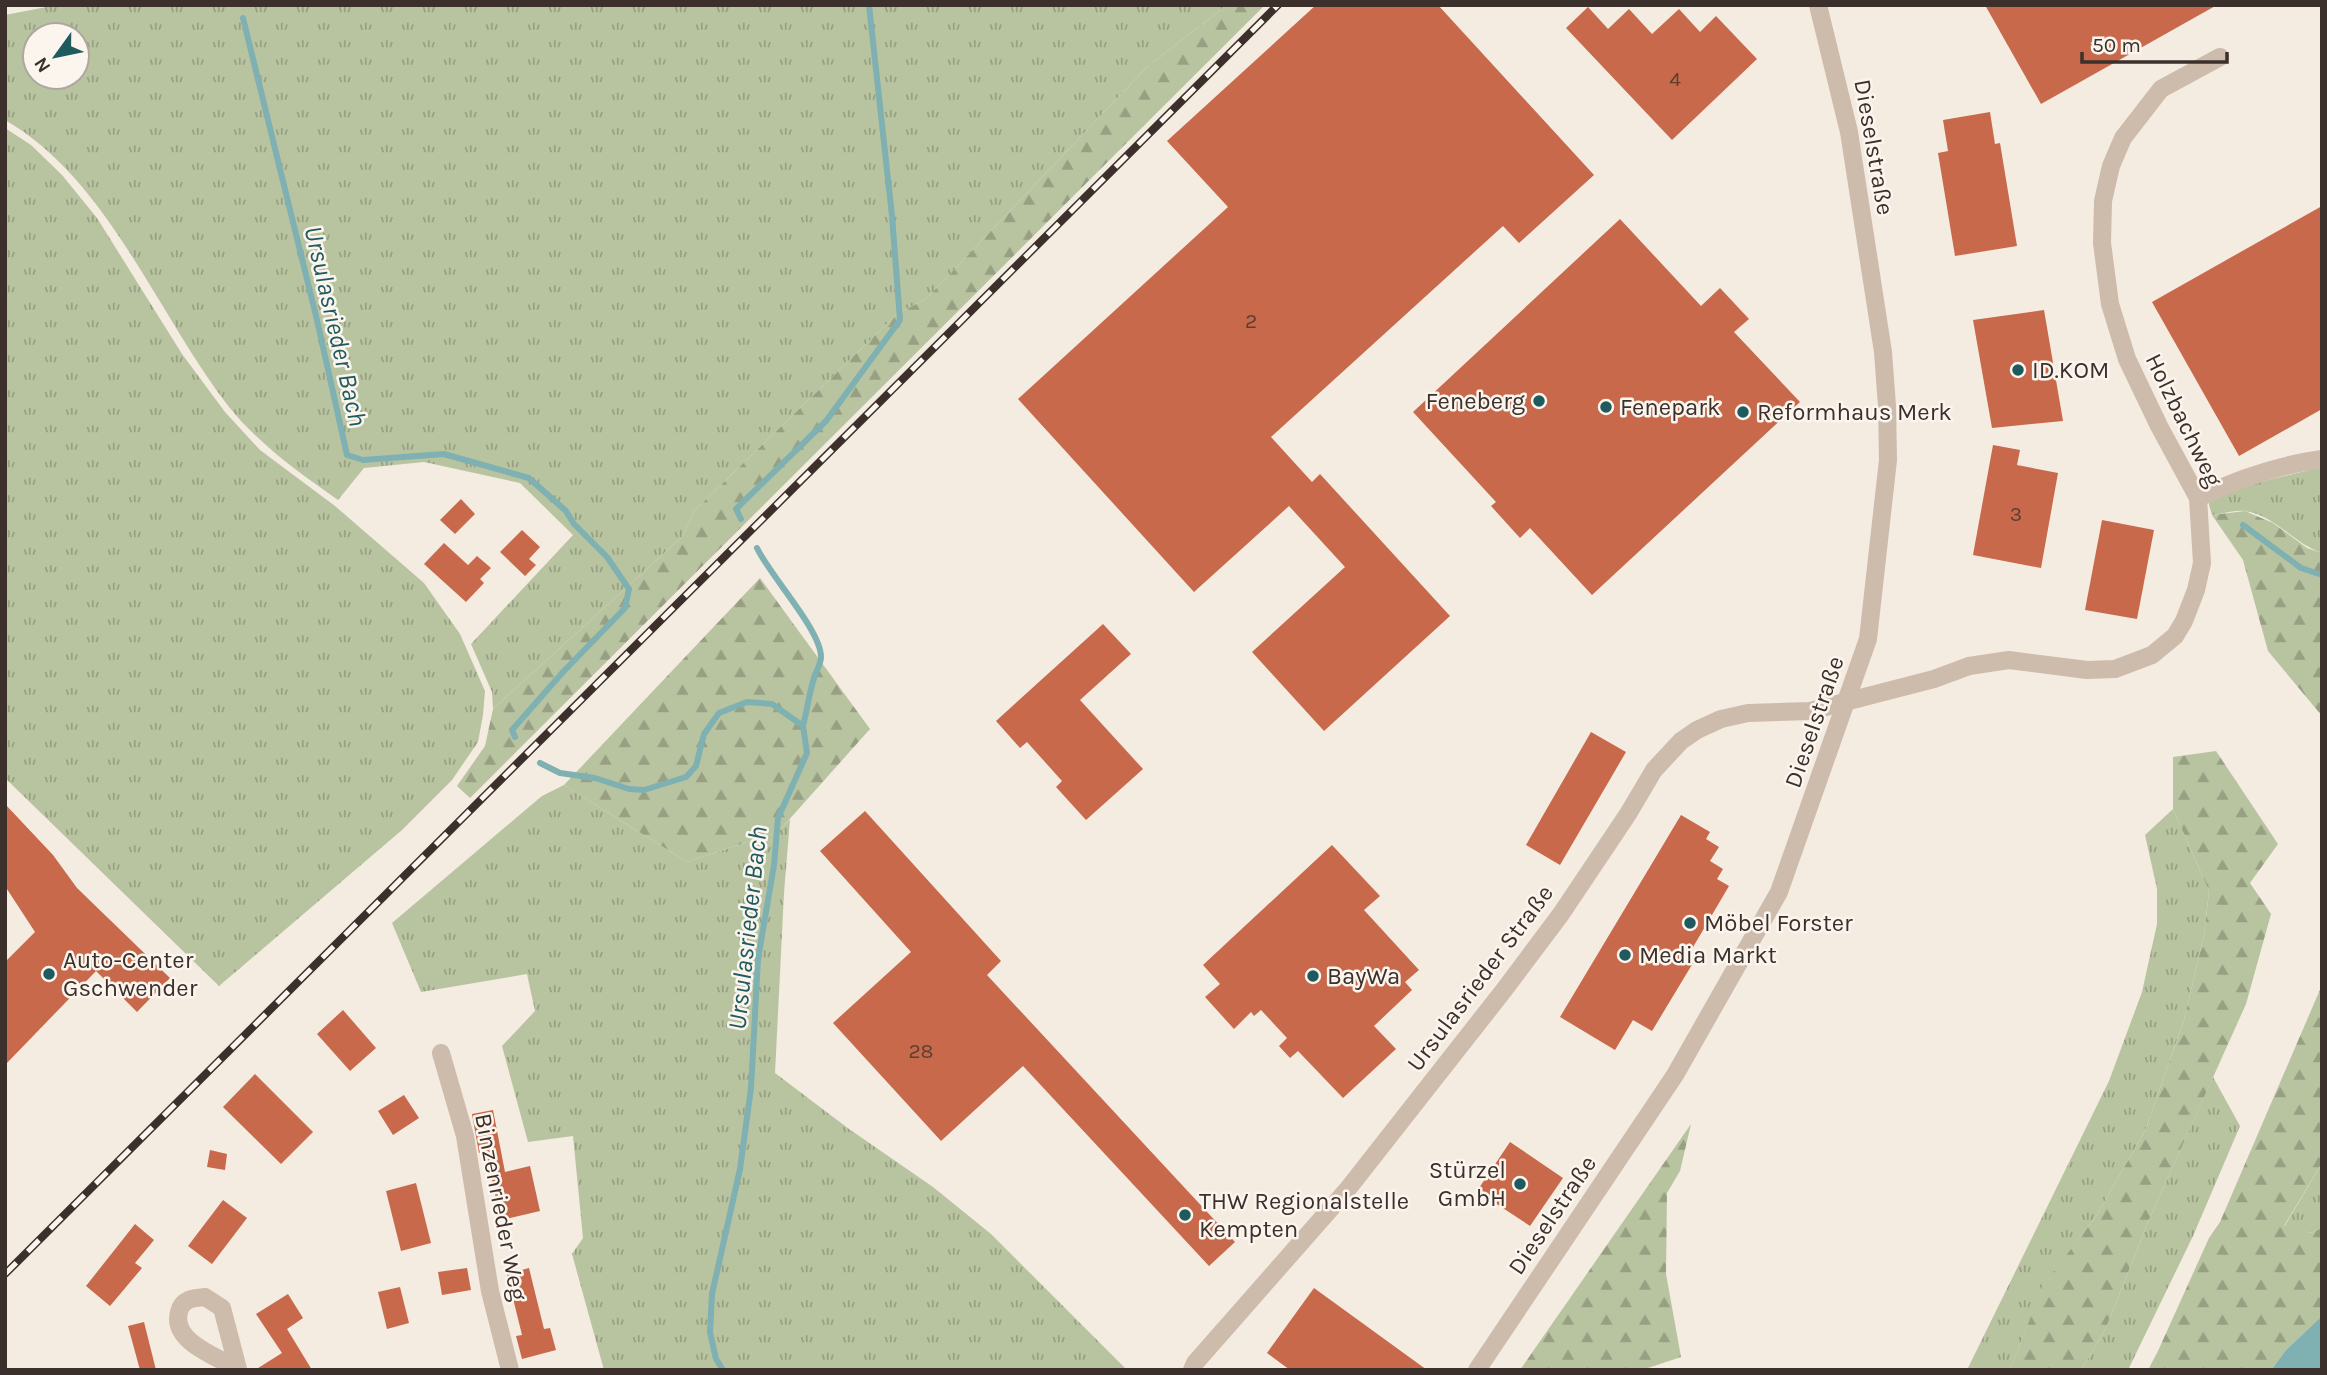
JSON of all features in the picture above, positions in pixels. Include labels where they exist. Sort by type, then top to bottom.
[{"type":"street","name":"Dieselstraße","points":[[1477,1370],[1675,1075],[1779,892],[1868,639],[1888,460],[1883,352],[1849,132],[1818,5]]},
{"type":"street","name":"Holzbachweg","points":[[1848,700],[1934,679],[1969,666],[2009,660],[2087,670],[2115,669],[2152,655],[2175,636],[2184,621],[2196,590],[2202,563],[2198,498],[2127,359],[2110,304],[2102,243],[2103,201],[2111,166],[2123,138],[2161,89],[2220,57]]},
{"type":"street","points":[[2198,498],[2234,481],[2301,462],[2322,459]]},
{"type":"street","name":"Ursulasrieder Straße","points":[[1192,1370],[1195,1363],[1346,1190],[1504,990],[1561,914],[1654,771],[1681,741],[1721,719],[1748,713],[1810,711],[1848,700]]},
{"type":"street","name":"Binzenrieder Weg","points":[[441,1053],[466,1136],[490,1291],[510,1370]]},
{"type":"green space","points":[[57,5],[1227,5],[1147,67],[927,298],[896,315],[694,511],[682,537],[493,709],[492,692],[471,644],[573,535],[520,483],[424,462],[364,468],[338,500],[294,468],[266,446],[229,407],[203,371],[129,252],[73,177],[41,146],[5,120],[5,15]]},
{"type":"green space","points":[[1227,5],[1265,5],[470,798],[457,786],[485,746],[493,709],[682,537],[694,511],[896,315],[927,298],[1147,67]]},
{"type":"green space","points":[[5,128],[31,145],[62,175],[97,218],[182,354],[225,412],[260,450],[335,506],[424,583],[460,634],[485,691],[478,742],[452,780],[402,830],[219,986],[5,778]]},
{"type":"green space","points":[[2322,467],[2322,553],[2256,514],[2241,511],[2212,515],[2208,501],[2235,488]]},
{"type":"green space","points":[[2245,511],[2273,523],[2307,548],[2322,553],[2322,716],[2268,651],[2243,560],[2212,515]]},
{"type":"green space","points":[[760,578],[870,729],[778,832],[687,862],[564,785]]},
{"type":"green space","points":[[2216,751],[2278,844],[2250,883],[2271,914],[2246,1004],[2148,1222],[2106,1328],[2081,1370],[2010,1370],[2043,1285],[2095,1218],[2145,1131],[2184,1020],[2204,935],[2209,891],[2173,809],[2173,757]]},
{"type":"green space","points":[[564,785],[687,862],[778,832],[790,819],[775,1073],[849,1129],[933,1187],[991,1234],[1127,1370],[604,1370],[572,1254],[583,1238],[573,1136],[528,1142],[502,1046],[535,1011],[527,974],[421,992],[392,923],[542,796]]},
{"type":"green space","points":[[2173,809],[2209,891],[2204,935],[2184,1020],[2145,1131],[2095,1218],[2043,1286],[2010,1370],[1967,1370],[2109,1081],[2142,992],[2157,924],[2157,889],[2145,835]]},
{"type":"green space","points":[[2322,985],[2322,1163],[2284,1226],[2311,1233],[2322,1228],[2322,1316],[2286,1350],[2271,1370],[2148,1370],[2209,1238],[2220,1222]]},
{"type":"green space","points":[[2213,1077],[2240,1126],[2193,1236],[2128,1370],[2081,1370],[2106,1328],[2148,1222]]},
{"type":"green space","points":[[1691,1124],[1680,1171],[1667,1193],[1666,1274],[1681,1357],[1642,1370],[1520,1370]]},
{"type":"green space","points":[[2322,1163],[2322,1228],[2311,1233],[2284,1227]]},
{"type":"water","points":[[2322,1316],[2322,1370],[2271,1370],[2286,1350]]},
{"type":"building","points":[[1316,5],[1438,5],[1594,175],[1519,243],[1503,226],[1271,437],[1312,482],[1320,474],[1450,616],[1324,731],[1252,652],[1345,567],[1289,506],[1194,592],[1018,399],[1228,207],[1167,141]]},
{"type":"building","points":[[1985,5],[2217,5],[2041,104]]},
{"type":"building","points":[[1588,7],[1608,29],[1629,9],[1652,34],[1679,9],[1700,32],[1716,16],[1757,59],[1672,140],[1566,28]]},
{"type":"building","points":[[1990,112],[1995,144],[2000,143],[2017,246],[1955,256],[1938,153],[1948,151],[1943,120]]},
{"type":"building","points":[[2322,206],[2322,409],[2239,456],[2152,302]]},
{"type":"building","name":"Fenepark","points":[[1620,219],[1701,306],[1720,288],[1749,319],[1734,332],[1800,402],[1592,595],[1530,528],[1520,538],[1491,506],[1496,502],[1413,412]]},
{"type":"building","name":"ID.KOM","points":[[2044,310],[2063,421],[1992,428],[1973,320]]},
{"type":"building","points":[[1993,445],[2020,450],[2017,465],[2058,473],[2041,568],[1973,555]]},
{"type":"building","points":[[461,499],[475,514],[455,534],[440,520]]},
{"type":"building","points":[[2102,520],[2154,530],[2137,619],[2085,610]]},
{"type":"building","points":[[522,530],[540,547],[529,559],[536,565],[525,576],[500,552]]},
{"type":"building","points":[[444,543],[468,565],[477,556],[491,568],[480,579],[484,583],[466,602],[424,564]]},
{"type":"building","points":[[1103,624],[1131,654],[1080,700],[1143,769],[1086,820],[1056,787],[1062,781],[1027,742],[1020,748],[996,721]]},
{"type":"building","points":[[1591,732],[1626,752],[1560,865],[1526,845]]},
{"type":"building","name":"Auto-Center Gschwender","points":[[5,804],[53,855],[77,888],[170,978],[137,1012],[96,971],[5,1065],[5,962],[35,932],[5,886]]},
{"type":"building","points":[[865,811],[1001,961],[987,975],[1235,1242],[1209,1266],[1023,1066],[941,1141],[833,1023],[911,952],[820,851]]},
{"type":"building","name":"Media Markt","points":[[1681,815],[1710,832],[1706,839],[1719,847],[1710,861],[1723,869],[1717,879],[1729,886],[1686,959],[1693,963],[1652,1031],[1633,1020],[1615,1050],[1560,1017]]},
{"type":"building","name":"BayWa","points":[[1332,845],[1380,896],[1364,910],[1419,970],[1405,982],[1412,990],[1374,1026],[1396,1049],[1343,1098],[1298,1051],[1290,1058],[1279,1046],[1287,1038],[1261,1010],[1254,1016],[1251,1012],[1234,1029],[1205,997],[1220,984],[1203,965]]},
{"type":"building","points":[[343,1010],[376,1048],[350,1071],[317,1034]]},
{"type":"building","points":[[255,1074],[313,1132],[281,1164],[223,1107]]},
{"type":"building","points":[[404,1095],[419,1118],[393,1135],[378,1111]]},
{"type":"building","points":[[493,1110],[505,1172],[530,1166],[540,1211],[501,1220],[485,1151],[479,1153],[472,1114]]},
{"type":"building","name":"Stürzel GmbH","points":[[1510,1142],[1563,1178],[1530,1226],[1477,1191]]},
{"type":"building","points":[[210,1150],[227,1154],[225,1170],[207,1167]]},
{"type":"building","points":[[416,1183],[431,1243],[401,1251],[386,1191]]},
{"type":"building","points":[[223,1200],[247,1218],[212,1264],[188,1246]]},
{"type":"building","points":[[135,1224],[154,1240],[135,1263],[142,1268],[110,1306],[86,1286]]},
{"type":"building","points":[[467,1268],[471,1290],[442,1295],[438,1272]]},
{"type":"building","points":[[529,1268],[544,1329],[550,1328],[556,1350],[522,1359],[516,1336],[522,1335],[507,1274]]},
{"type":"building","points":[[400,1287],[409,1323],[387,1329],[378,1292]]},
{"type":"building","points":[[1314,1288],[1427,1370],[1290,1370],[1267,1353]]},
{"type":"building","points":[[288,1294],[303,1318],[287,1329],[312,1370],[255,1370],[282,1353],[256,1314]]},
{"type":"building","points":[[144,1322],[156,1370],[140,1370],[128,1326]]},
{"type":"waterway","points":[[741,519],[736,509],[826,421],[900,320],[892,216],[869,5]]},
{"type":"waterway","name":"Ursulasrieder Bach","points":[[243,18],[347,455],[363,460],[444,454],[529,478],[566,511],[574,524],[607,557],[629,589],[625,608],[512,730],[515,737]]},
{"type":"waterway","points":[[2243,525],[2301,568],[2322,575]]},
{"type":"waterway","points":[[757,548],[804,618],[819,646],[821,660],[812,684],[803,726]]},
{"type":"waterway","name":"Ursulasrieder Bach","points":[[540,763],[560,773],[644,790],[686,777],[696,766],[704,734],[719,713],[747,702],[772,704],[803,726],[807,753],[778,818],[774,865],[758,959],[751,1088],[740,1169],[712,1294],[710,1332],[716,1359],[723,1370]]},
{"type":"railway","points":[[5,1274],[1278,5]]},
{"type":"place","name":"ID.KOM","points":[[2018,370]]},
{"type":"place","name":"Feneberg","points":[[1539,401]]},
{"type":"place","name":"Fenepark","points":[[1606,407]]},
{"type":"place","name":"Reformhaus Merk","points":[[1743,412]]},
{"type":"place","name":"Möbel Forster","points":[[1690,923]]},
{"type":"place","name":"Media Markt","points":[[1625,955]]},
{"type":"place","name":"Auto-Center Gschwender","points":[[49,974]]},
{"type":"place","name":"BayWa","points":[[1313,976]]},
{"type":"place","name":"Stürzel GmbH","points":[[1520,1184]]},
{"type":"place","name":"THW Regionalstelle Kempten","points":[[1185,1215]]}]
